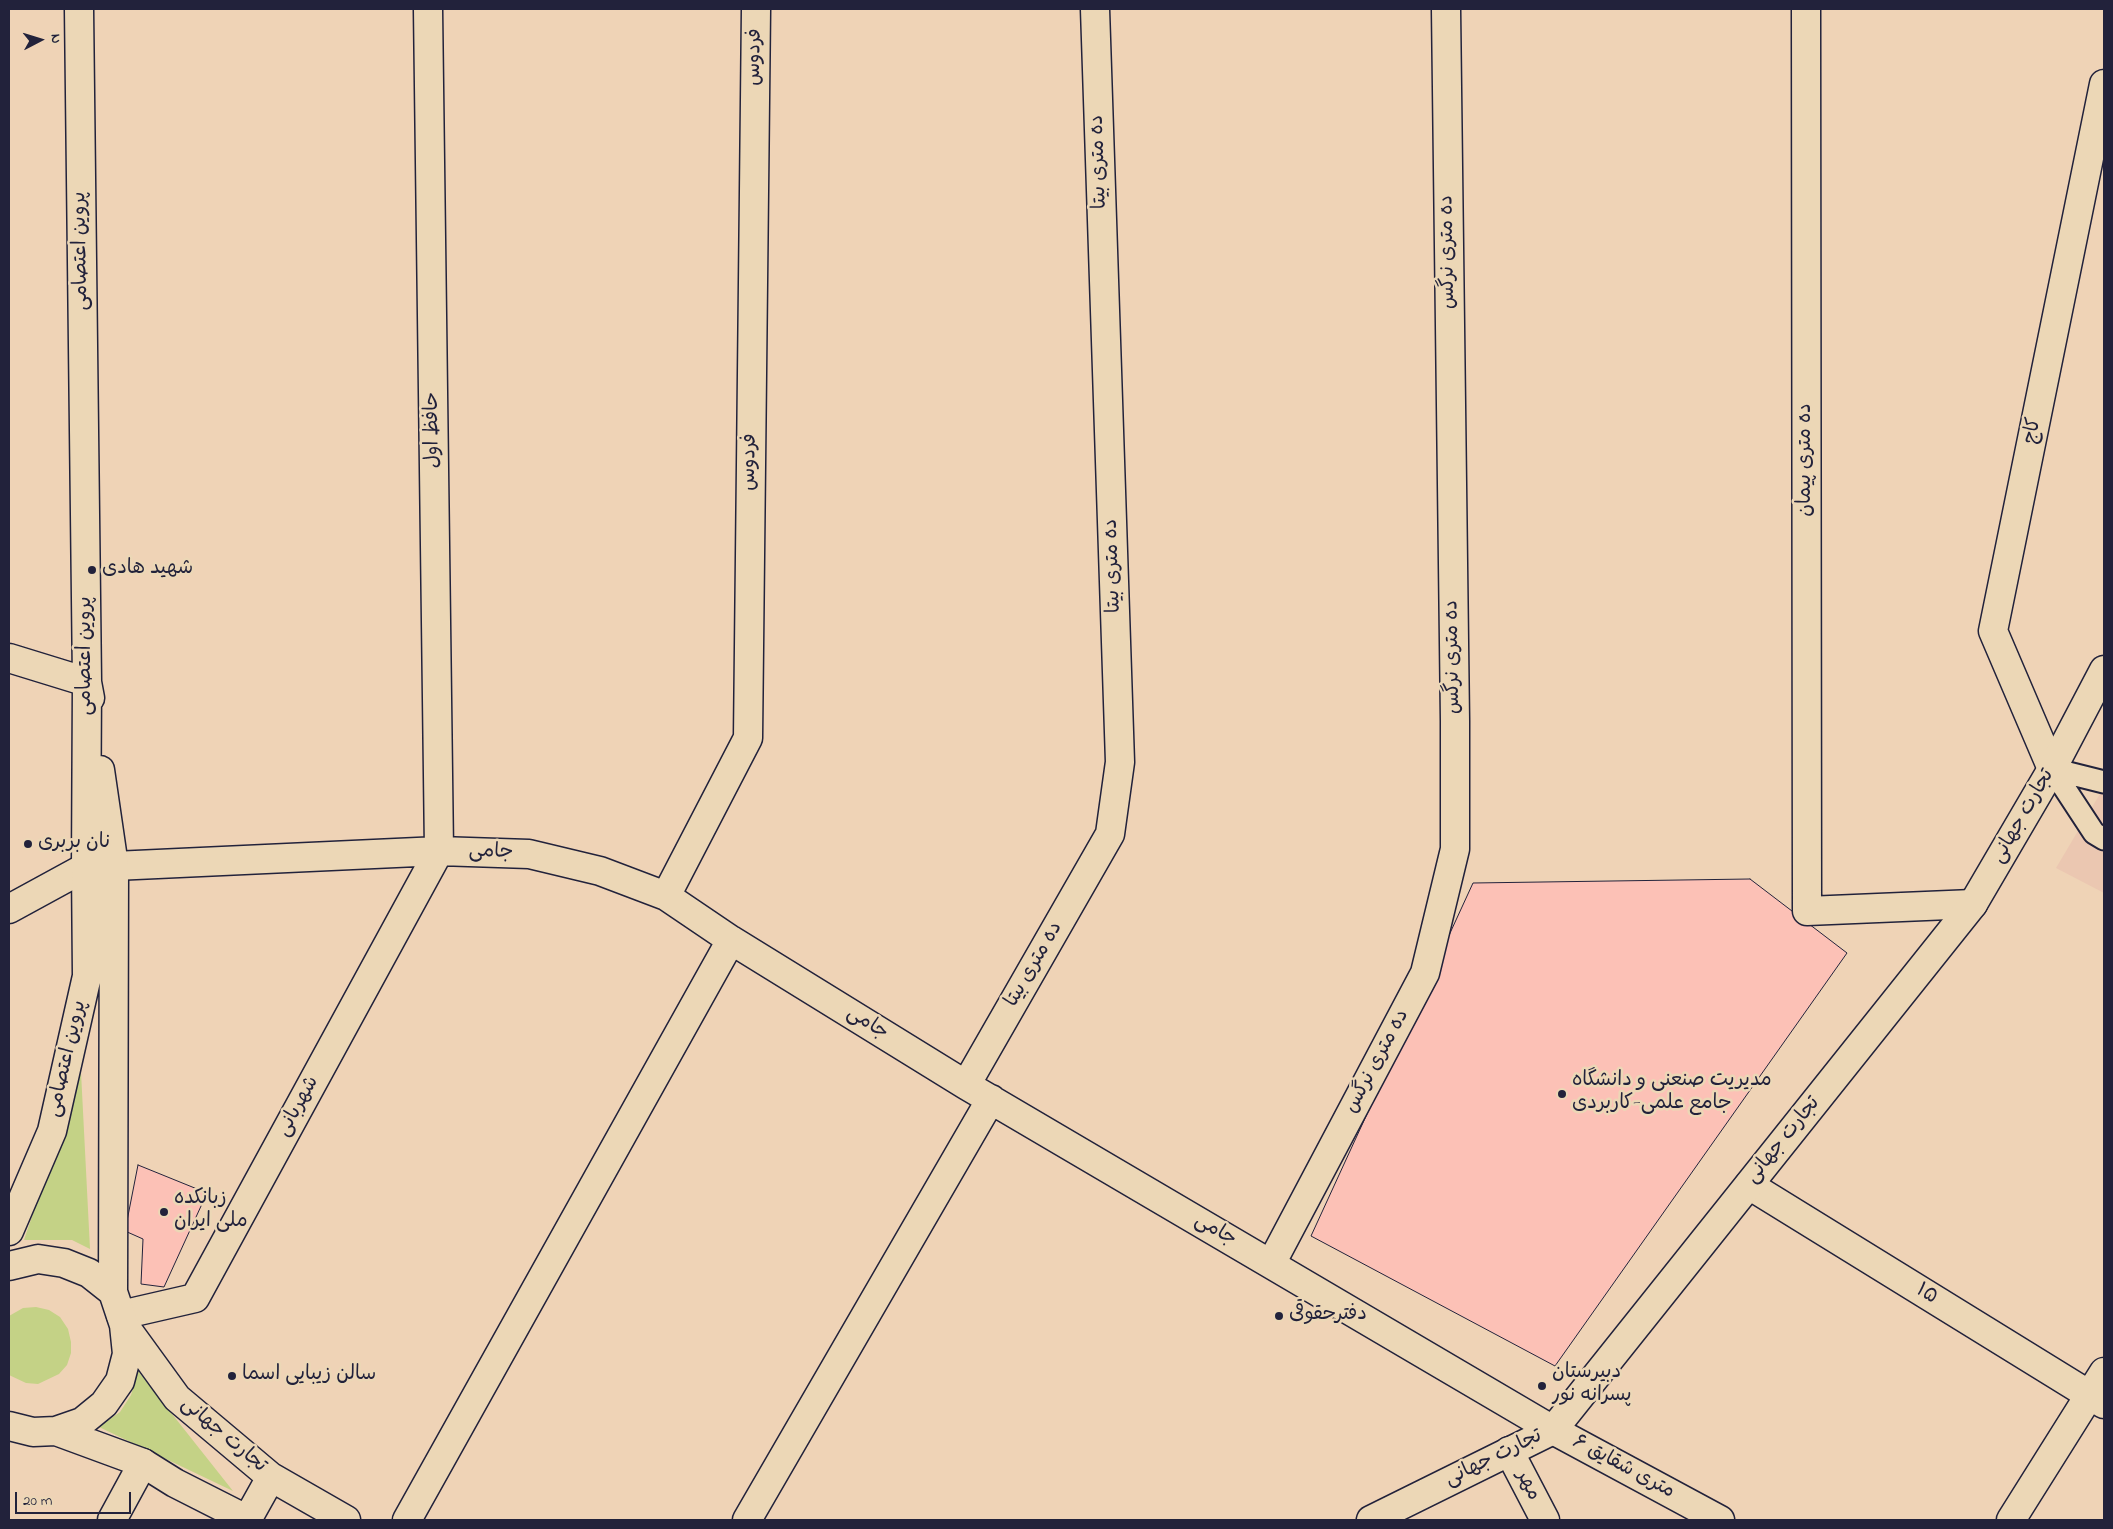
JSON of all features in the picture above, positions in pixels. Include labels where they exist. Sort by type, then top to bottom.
[{"type":"street","name":"پروین اعتصامى","points":[[9,1231],[52,1131],[87,976],[88,682],[79,9]]},
{"type":"street","name":"حافظ اول","points":[[428,9],[439,851]]},
{"type":"street","name":"فردوس","points":[[666,896],[748,738],[756,9]]},
{"type":"street","name":"ده متری بیتا","points":[[966,1085],[1110,834],[1120,762],[1095,9]]},
{"type":"street","name":"ده متری نرگس","points":[[1271,1264],[1425,973],[1455,849],[1446,9]]},
{"type":"street","name":"ده متری پیمان","points":[[1806,9],[1808,911],[1973,904]]},
{"type":"street","name":"کاج","points":[[2052,769],[1993,631],[2104,84]]},
{"type":"street","points":[[9,658],[88,682],[114,866],[120,1311],[127,1354],[120,1381],[104,1404],[82,1422],[56,1431],[33,1432],[9,1426]]},
{"type":"street","name":"تجارت جهانی","points":[[1371,1520],[1553,1430],[1973,904],[2052,769],[2104,670]]},
{"type":"street","name":"جامی","points":[[114,866],[439,851],[529,854],[600,871],[666,896],[731,940],[966,1085],[1553,1430]]},
{"type":"street","name":"شهربانی","points":[[120,1311],[194,1298],[439,851]]},
{"type":"street","points":[[9,908],[86,867]]},
{"type":"street","points":[[408,1520],[731,940]]},
{"type":"street","points":[[747,1520],[991,1099]]},
{"type":"street","name":"۱۵","points":[[1748,1185],[2097,1400]]},
{"type":"street","name":"تجارت جهانی","points":[[9,1266],[38,1259],[64,1263],[89,1274],[120,1311],[177,1398],[271,1477],[346,1520]]},
{"type":"street","points":[[2011,1520],[2097,1400],[2104,1372]]},
{"type":"street","name":"۶ متری شقایق","points":[[1553,1430],[1720,1520]]},
{"type":"street","points":[[56,1431],[143,1463],[175,1483],[247,1520],[271,1477]]},
{"type":"street","name":"مهر","points":[[1510,1451],[1545,1520]]},
{"type":"street","points":[[112,1520],[143,1463]]},
{"type":"lane","points":[[2052,769],[2104,782]]},
{"type":"lane","points":[[2052,769],[2094,833],[2104,839]]},
{"type":"shaded area","points":[[2104,787],[2104,893],[2056,868]]},
{"type":"green space","points":[[81,1072],[90,1249],[72,1240],[24,1240]]},
{"type":"green space","points":[[36,1307],[49,1310],[60,1317],[68,1329],[71,1342],[71,1353],[67,1365],[59,1374],[38,1384],[26,1383],[9,1375],[9,1316],[23,1308]]},
{"type":"green space","points":[[138,1371],[233,1491],[99,1427],[120,1412],[131,1395]]},
{"type":"building","name":"مدیریت صنعنی و دانشگاه جامع علمی-کاربردی","points":[[1750,879],[1847,953],[1555,1366],[1311,1236],[1473,883]]},
{"type":"building","name":"زبانکده ملی ایران","points":[[138,1165],[207,1193],[164,1287],[141,1284],[143,1239],[125,1231]]},
{"type":"place","name":"شهید هادی","points":[[92,570]]},
{"type":"place","name":"نان بربری","points":[[28,844]]},
{"type":"place","name":"مدیریت صنعنی و دانشگاه جامع علمی-کاربردی","points":[[1562,1094]]},
{"type":"place","name":"زبانکده ملی ایران","points":[[164,1212]]},
{"type":"place","name":"دفترحقوقی","points":[[1279,1316]]},
{"type":"place","name":"سالن زیبایی اسما","points":[[232,1376]]},
{"type":"place","name":"دبیرستان پسرانه نور","points":[[1542,1386]]}]
